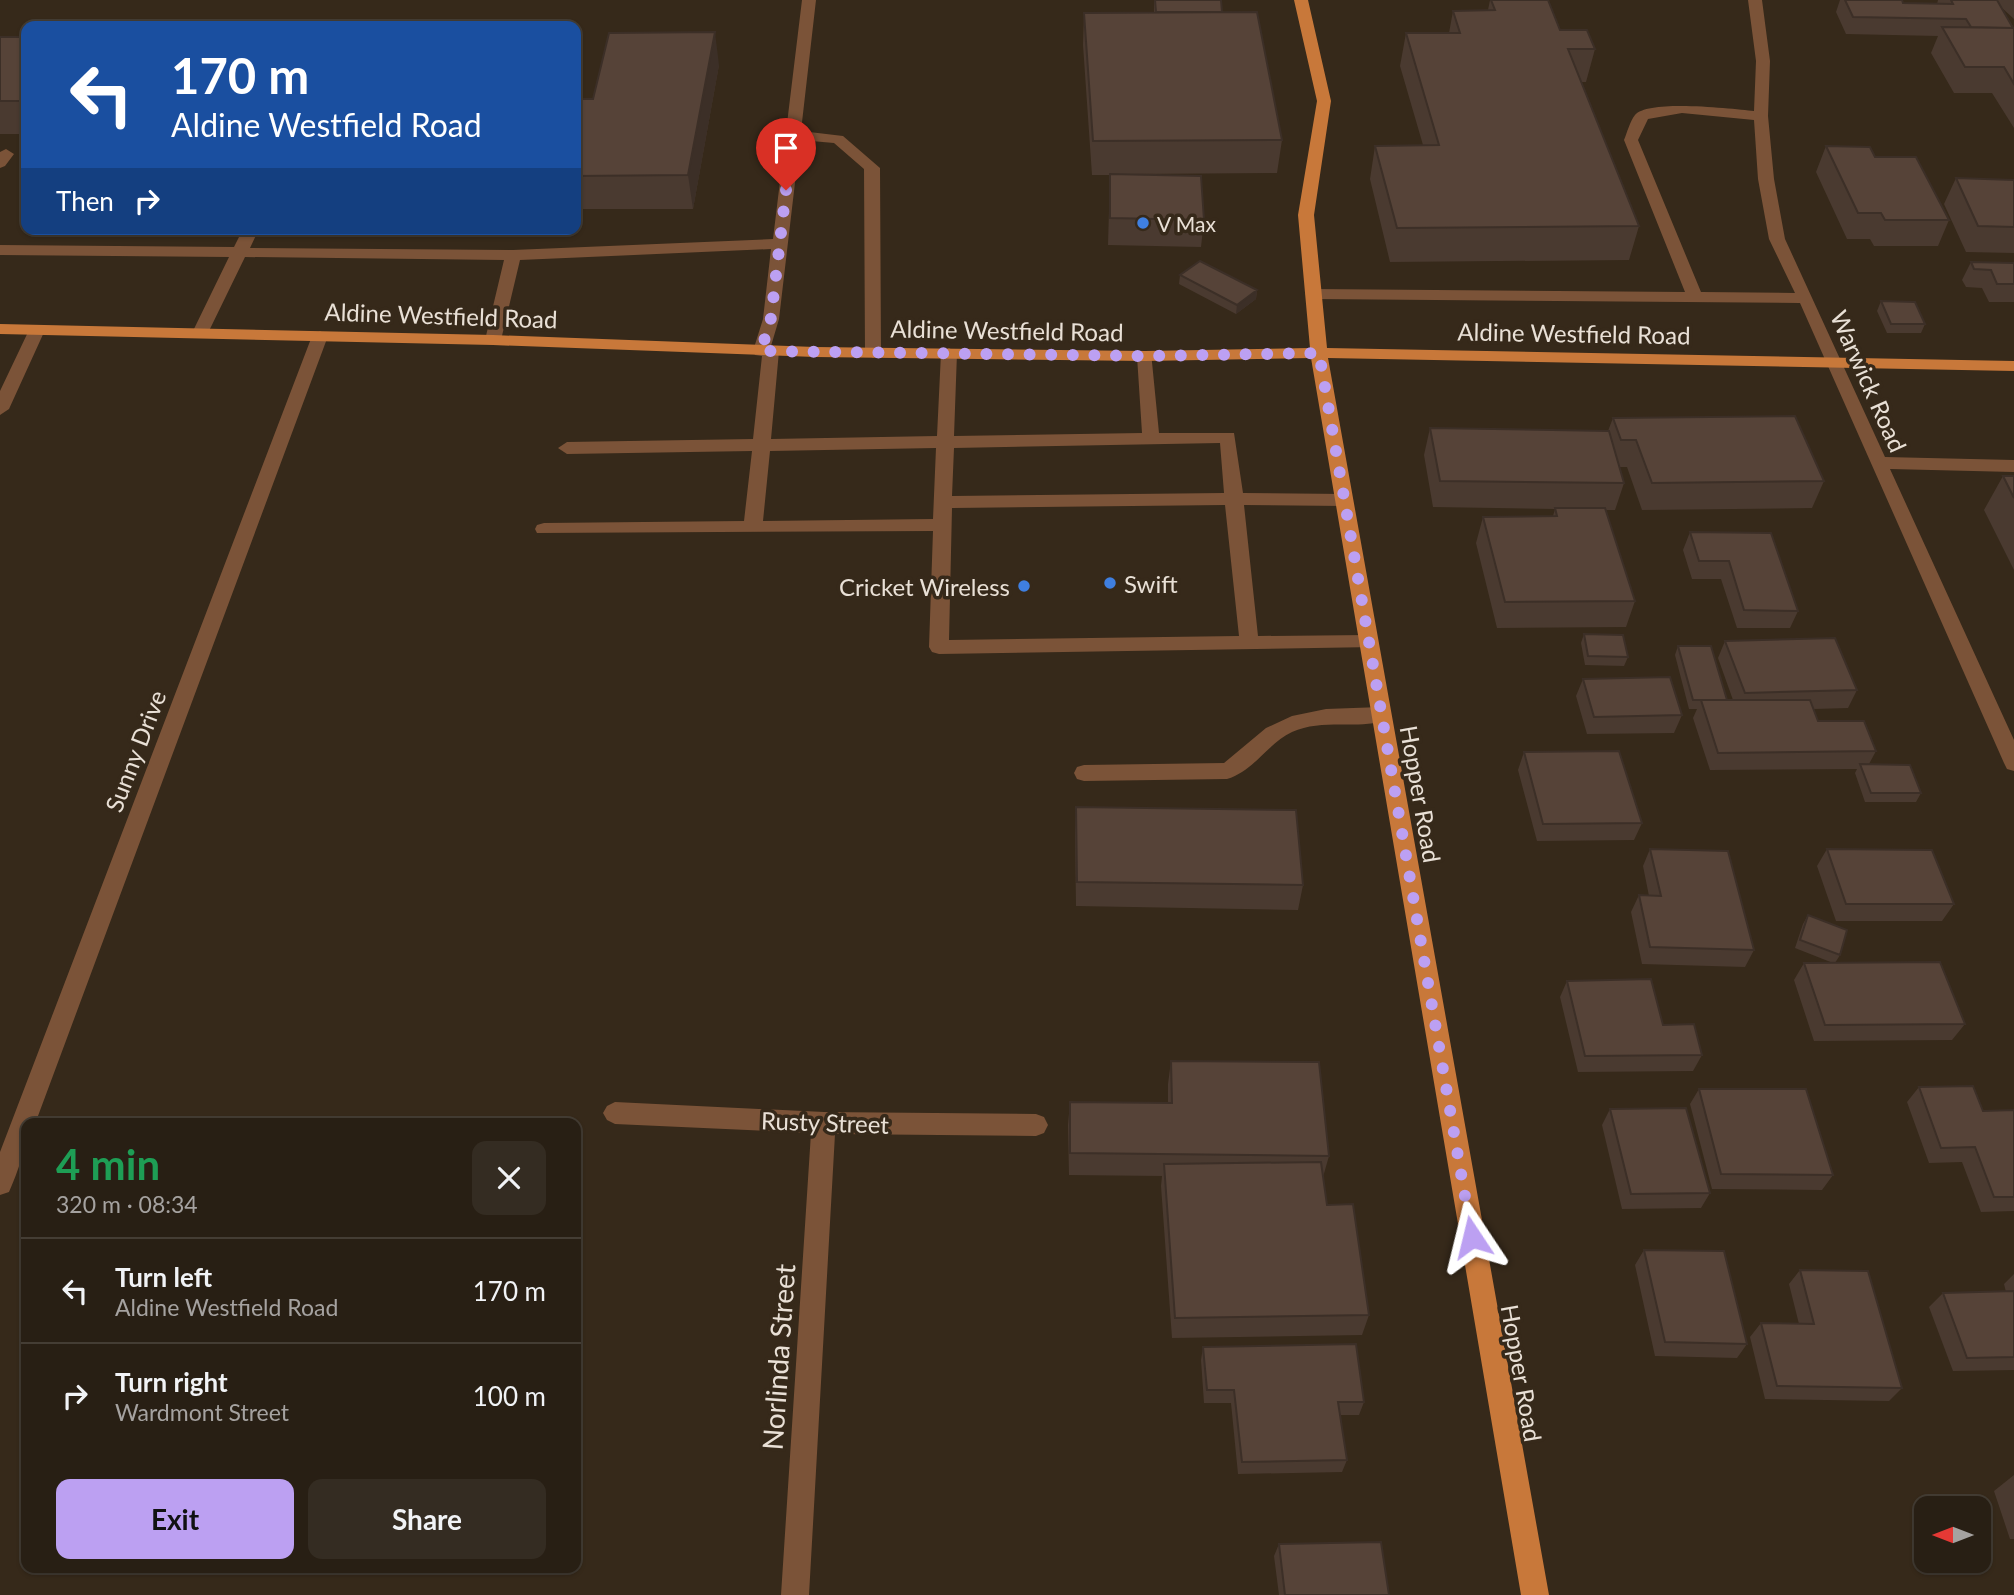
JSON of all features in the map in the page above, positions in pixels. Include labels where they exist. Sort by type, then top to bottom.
[{"type":"main road","name":"Hopper Road","points":[[1301,0],[1324,101],[1306,215],[1319,353],[1535,1595]]},
{"type":"main road","name":"Aldine Westfield Road","points":[[0,329],[493,340],[873,353],[1145,356],[1319,353],[2014,366]]},
{"type":"street","points":[[753,527],[763,445],[766,351],[808,0]]},
{"type":"street","name":"Warwick Road","points":[[1755,0],[1763,61],[1761,116],[1766,179],[1777,239],[1807,298],[1833,362],[2014,763]]},
{"type":"street","points":[[1695,297],[1631,140],[1642,116],[1682,109],[1761,116]]},
{"type":"street","points":[[792,135],[838,139],[872,169],[873,353]]},
{"type":"street","points":[[200,333],[248,235]]},
{"type":"street","points":[[0,250],[513,255],[779,244]]},
{"type":"street","points":[[493,340],[513,255]]},
{"type":"street","points":[[1313,294],[1807,298]]},
{"type":"street","points":[[0,409],[37,330]]},
{"type":"street","name":"Sunny Drive","points":[[25,1118],[320,337]]},
{"type":"street","points":[[949,353],[939,647],[1368,642]]},
{"type":"street","points":[[1145,356],[1150,439]]},
{"type":"street","points":[[567,448],[1228,437],[1249,643]]},
{"type":"street","points":[[1879,463],[2014,466]]},
{"type":"street","points":[[943,502],[1344,500]]},
{"type":"street","points":[[544,529],[943,526]]},
{"type":"street","points":[[1084,773],[1227,771],[1239,765],[1251,750],[1275,732],[1322,716],[1381,715]]},
{"type":"street","name":"Rusty Street","points":[[615,1114],[824,1123],[1036,1125]]},
{"type":"street","name":"Norlinda Street","points":[[795,1595],[824,1123]]},
{"type":"street","name":"Sunny Drive","points":[[0,1184],[21,1128]]},
{"type":"building","points":[[1155,0],[1221,0],[1222,12],[1156,12]]},
{"type":"building","points":[[1491,0],[1548,0],[1560,30],[1587,30],[1595,49],[1568,49],[1639,226],[1397,228],[1375,146],[1439,145],[1406,33],[1460,33],[1453,11],[1495,10]]},
{"type":"building","points":[[1845,0],[1902,0],[1903,3],[1953,4],[1951,0],[1997,0],[2013,28],[1971,27],[1966,19],[1853,17]]},
{"type":"building","points":[[1257,12],[1282,140],[1093,141],[1084,13]]},
{"type":"building","points":[[1942,27],[2014,28],[2014,84],[2004,67],[1965,67]]},
{"type":"building","points":[[715,32],[688,175],[581,176],[581,99],[593,99],[609,33]]},
{"type":"building","points":[[0,37],[21,37],[21,101],[0,101]]},
{"type":"building","points":[[1826,146],[1870,147],[1875,157],[1916,157],[1949,220],[1885,220],[1881,213],[1858,213]]},
{"type":"building","points":[[1110,174],[1201,176],[1204,220],[1110,218]]},
{"type":"building","points":[[1956,178],[2014,180],[2014,227],[1978,226]]},
{"type":"building","points":[[1200,261],[1257,290],[1237,305],[1180,275]]},
{"type":"building","points":[[1971,262],[2014,263],[2014,284],[1997,284],[1991,270],[1974,269]]},
{"type":"building","points":[[1881,301],[1915,302],[1925,324],[1891,324]]},
{"type":"building","points":[[1795,416],[1824,481],[1652,483],[1636,440],[1621,440],[1613,418]]},
{"type":"building","points":[[1430,428],[1609,431],[1624,483],[1440,481]]},
{"type":"building","points":[[2003,476],[2014,476],[2014,498]]},
{"type":"building","points":[[1555,508],[1605,508],[1635,601],[1505,602],[1483,517],[1557,516]]},
{"type":"building","points":[[1690,532],[1771,533],[1798,611],[1744,610],[1729,561],[1699,561]]},
{"type":"building","points":[[1584,634],[1623,635],[1628,657],[1588,656]]},
{"type":"building","points":[[1835,638],[1857,690],[1745,693],[1725,641]]},
{"type":"building","points":[[1678,646],[1711,646],[1727,700],[1693,700]]},
{"type":"building","points":[[1670,677],[1682,715],[1594,717],[1583,679]]},
{"type":"building","points":[[1701,700],[1810,700],[1818,721],[1864,721],[1876,751],[1718,753]]},
{"type":"building","points":[[1619,751],[1642,823],[1543,824],[1524,752]]},
{"type":"building","points":[[1860,764],[1910,765],[1921,793],[1871,793]]},
{"type":"building","points":[[1076,807],[1296,810],[1303,885],[1077,882]]},
{"type":"building","points":[[1650,849],[1728,851],[1754,950],[1650,947],[1639,895],[1661,896]]},
{"type":"building","points":[[1827,849],[1932,850],[1954,904],[1846,904]]},
{"type":"building","points":[[1808,915],[1847,930],[1840,955],[1800,940]]},
{"type":"building","points":[[1940,962],[1965,1024],[1825,1025],[1804,963]]},
{"type":"building","points":[[1651,979],[1663,1025],[1694,1024],[1702,1055],[1585,1056],[1567,981]]},
{"type":"building","points":[[1171,1061],[1319,1062],[1329,1156],[1070,1153],[1070,1102],[1172,1103]]},
{"type":"building","points":[[1973,1086],[1983,1111],[2014,1110],[2014,1197],[1994,1197],[1975,1147],[1941,1148],[1919,1087]]},
{"type":"building","points":[[1699,1089],[1806,1089],[1833,1175],[1721,1174]]},
{"type":"building","points":[[1686,1108],[1710,1193],[1631,1194],[1610,1109]]},
{"type":"building","points":[[1321,1162],[1327,1205],[1353,1204],[1369,1315],[1175,1318],[1164,1164]]},
{"type":"building","points":[[1644,1250],[1724,1251],[1747,1344],[1665,1342]]},
{"type":"building","points":[[1800,1270],[1868,1271],[1902,1388],[1777,1386],[1761,1323],[1814,1324]]},
{"type":"building","points":[[2014,1291],[2014,1357],[1967,1358],[1943,1293]]},
{"type":"building","points":[[1356,1344],[1364,1402],[1338,1402],[1347,1460],[1242,1462],[1234,1390],[1207,1390],[1203,1347]]},
{"type":"building","points":[[1381,1542],[1389,1595],[1285,1595],[1279,1544]]},
{"type":"place","name":"V Max","points":[[1143,223]]},
{"type":"place","name":"Swift","points":[[1110,583]]},
{"type":"place","name":"Cricket Wireless","points":[[1024,586]]},
{"type":"route","points":[[786,190],[771,318],[761,351],[1145,356],[1319,353],[1472,1237]]}]
